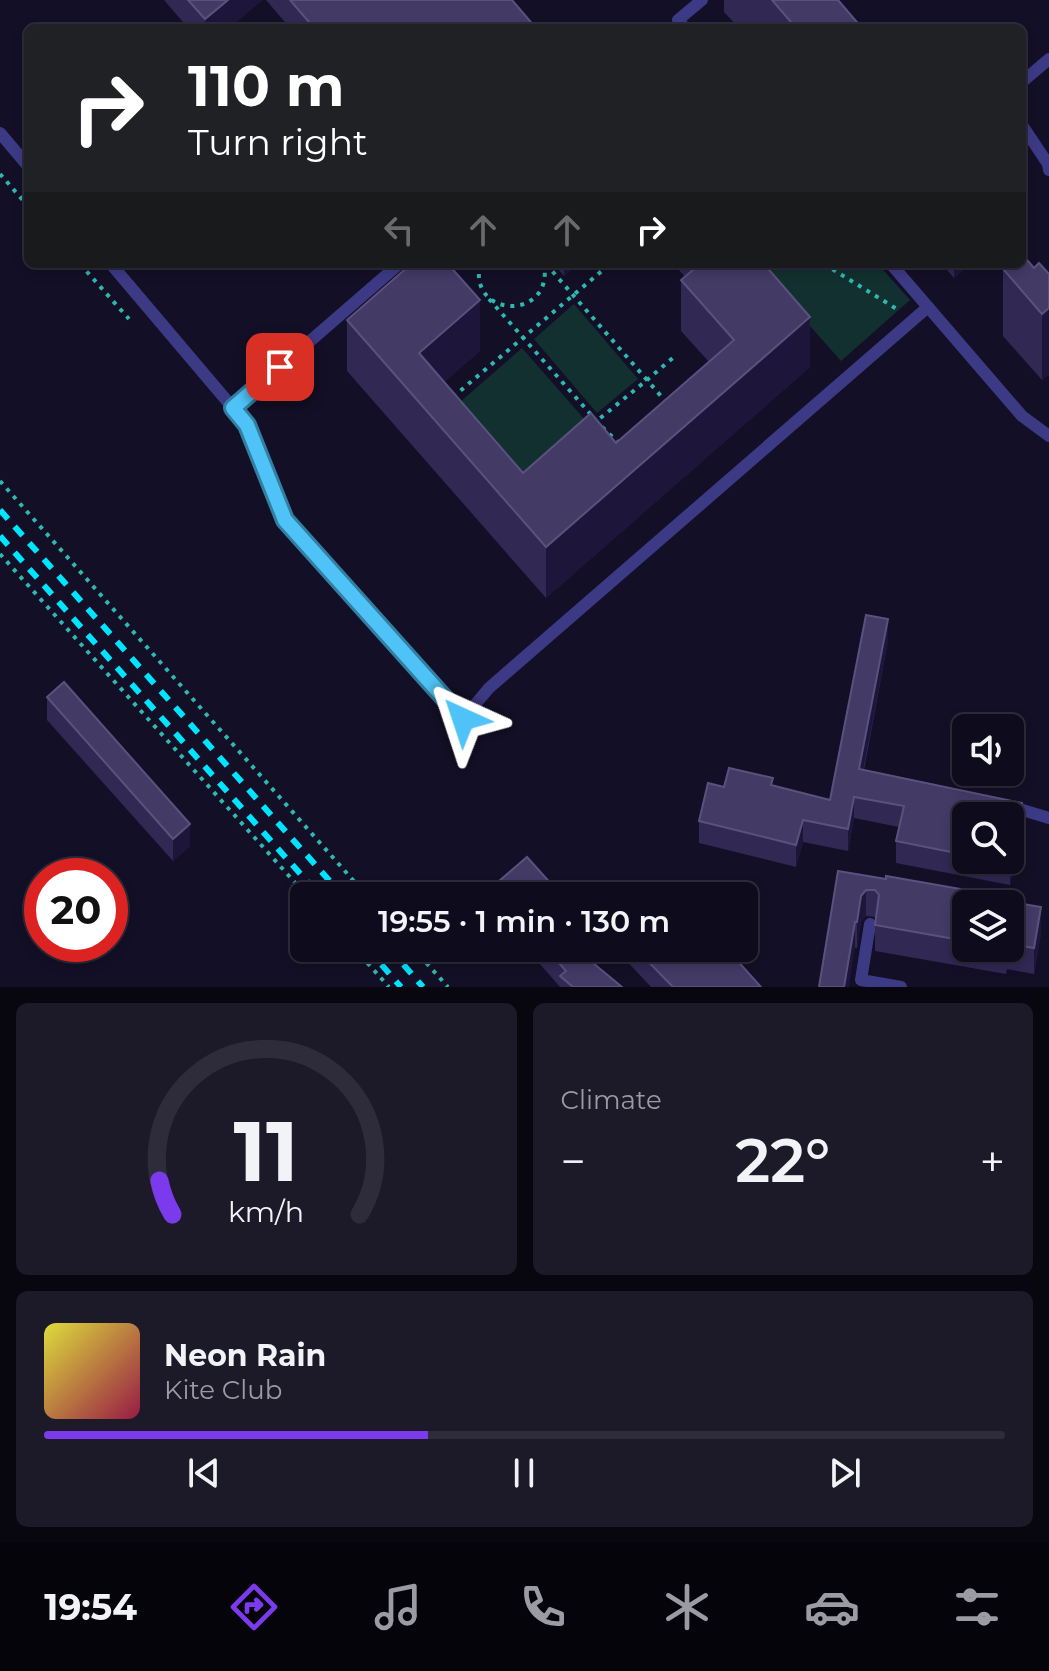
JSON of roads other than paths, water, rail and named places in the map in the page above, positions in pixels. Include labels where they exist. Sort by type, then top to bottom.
[{"type":"lane","points":[[679,24],[702,0]]},
{"type":"lane","points":[[1026,79],[1049,59]]},
{"type":"lane","points":[[1026,131],[1049,170]]},
{"type":"lane","points":[[0,133],[24,161]]},
{"type":"lane","points":[[114,268],[247,425],[285,520],[463,719],[489,688],[928,307]]},
{"type":"lane","points":[[233,408],[394,268]]},
{"type":"lane","points":[[894,268],[1022,416],[1049,436]]},
{"type":"lane","points":[[1024,811],[1049,818]]},
{"type":"lane","points":[[870,924],[860,984],[901,987]]},
{"type":"railway","points":[[0,510],[331,882]]},
{"type":"railway","points":[[0,536],[308,882]]},
{"type":"railway","points":[[379,962],[401,987]]},
{"type":"railway","points":[[401,962],[423,987]]}]
